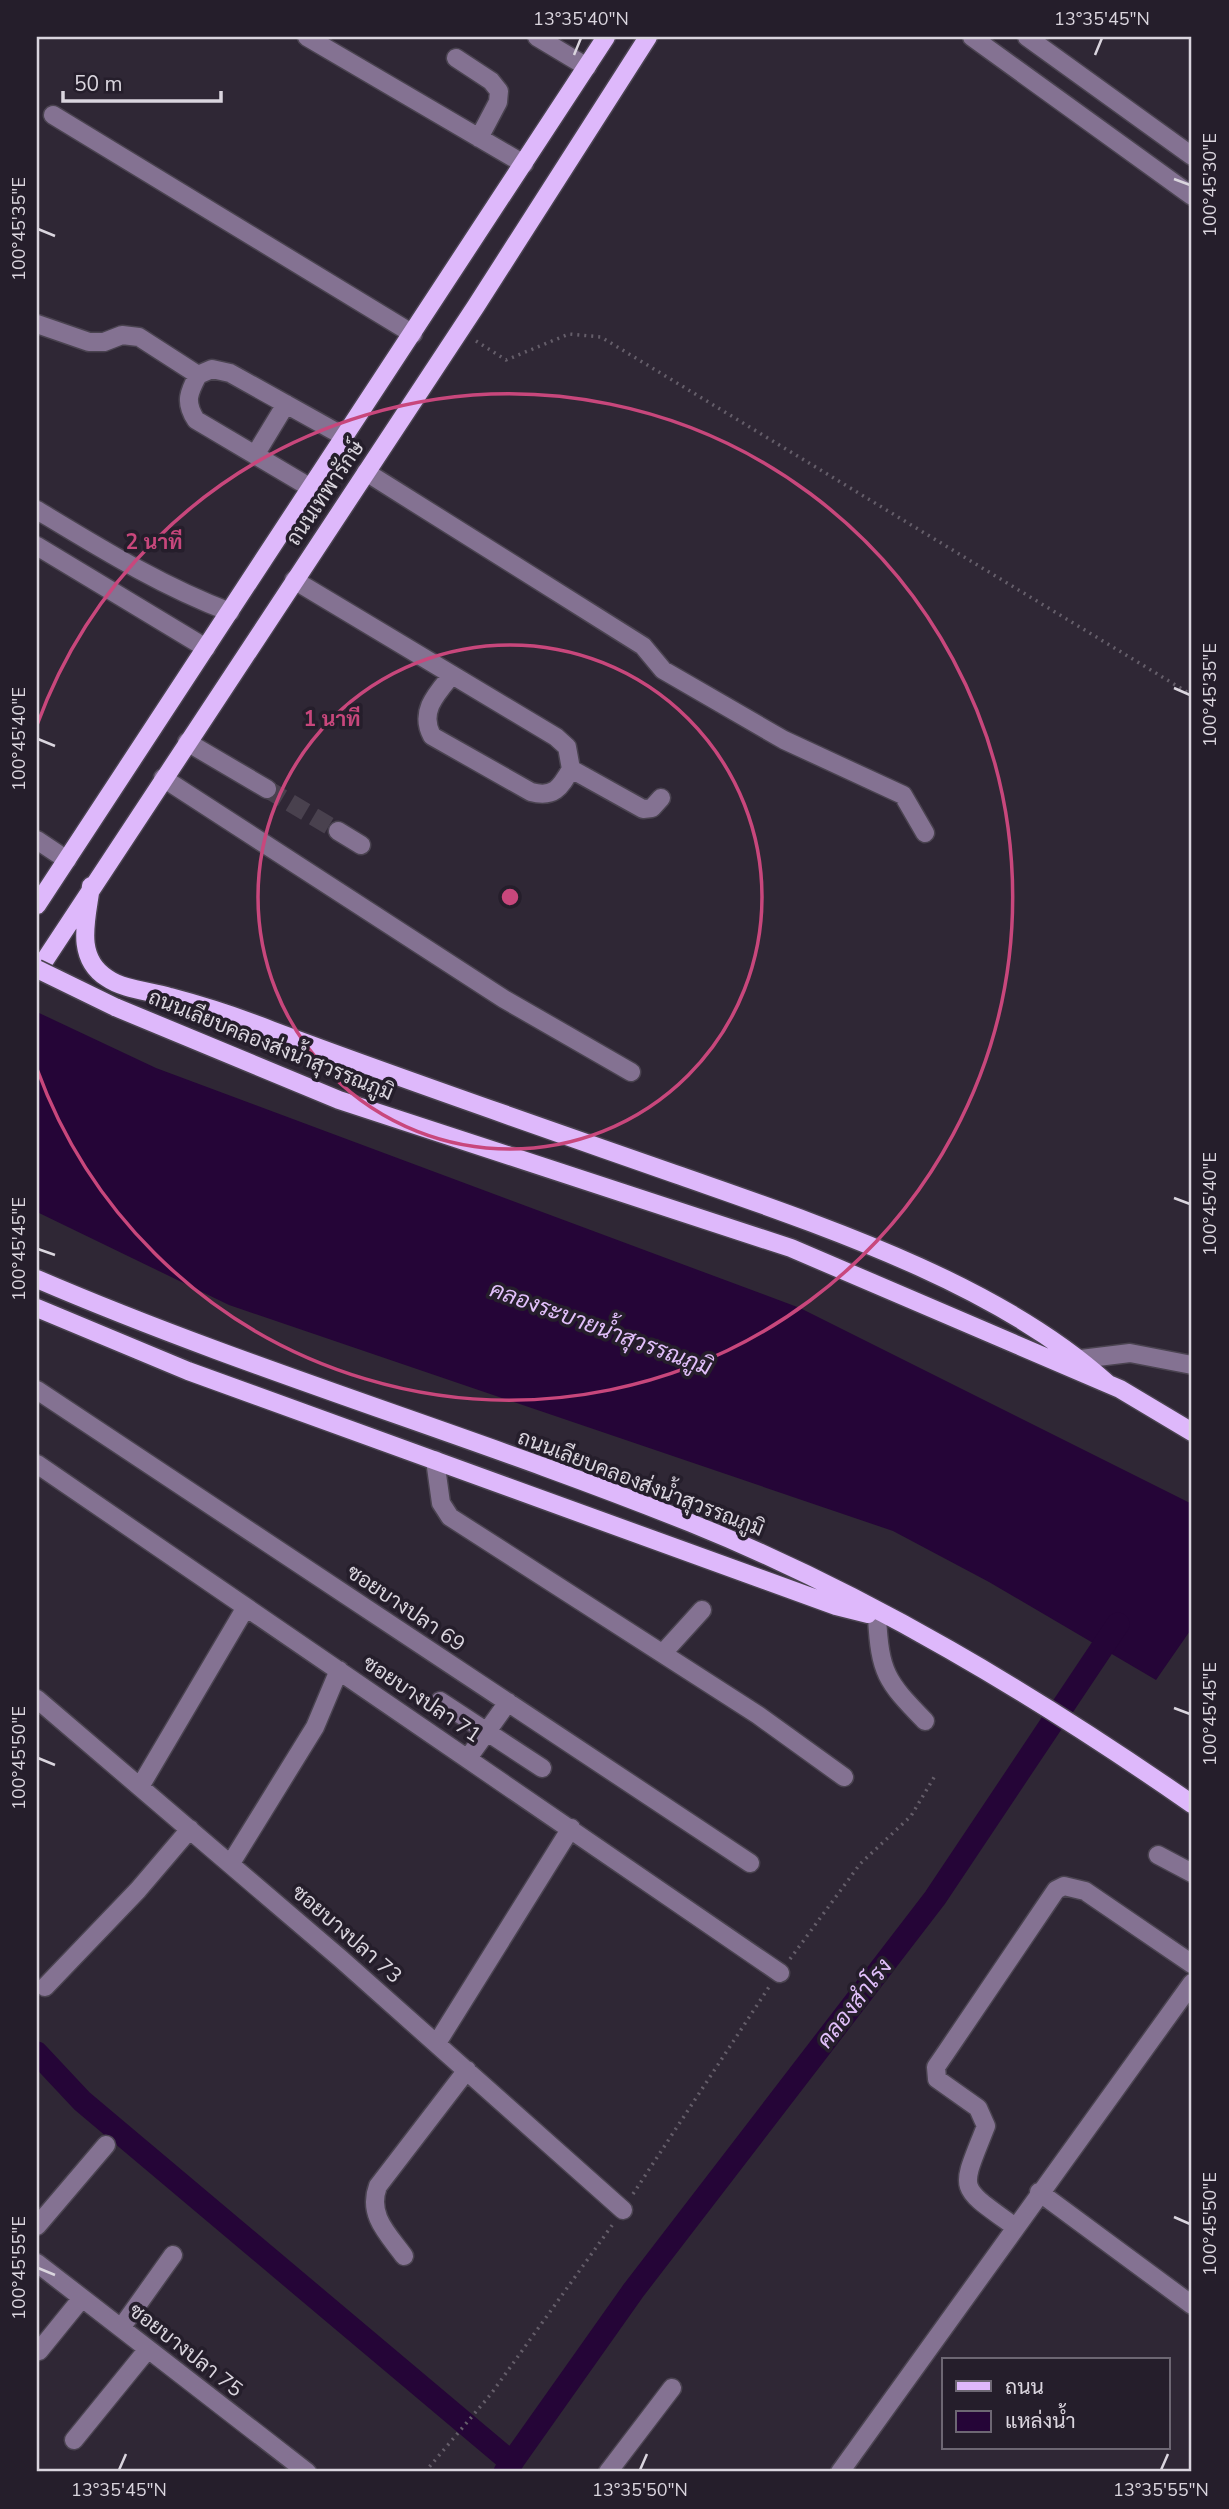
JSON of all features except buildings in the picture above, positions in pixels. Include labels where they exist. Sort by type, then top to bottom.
[{"type":"main road","name":"ถนนเทพารักษ์","points":[[37,905],[606,37]]},
{"type":"main road","name":"ถนนเทพารักษ์","points":[[37,970],[460,330],[648,37]]},
{"type":"main road","points":[[37,885],[64,864]]},
{"type":"main road","points":[[92,886],[84,935],[86,951],[92,965],[107,979],[215,1009],[400,1078],[809,1221],[898,1258],[1001,1309],[1080,1359],[1113,1386]]},
{"type":"main road","name":"ถนนเลียบคลองส่งน้ำสุวรรณภูมิ","points":[[37,970],[115,1007],[339,1100],[791,1248],[1113,1386],[1192,1432]]},
{"type":"main road","name":"ถนนเลียบคลองส่งน้ำสุวรรณภูมิ","points":[[37,1279],[142,1325],[526,1461],[691,1524],[794,1568],[902,1623],[1086,1730],[1192,1804]]},
{"type":"main road","points":[[37,1308],[188,1371],[836,1606],[902,1623]]},
{"type":"street","points":[[307,37],[524,164]]},
{"type":"street","points":[[537,37],[587,67]]},
{"type":"street","points":[[972,37],[1192,196]]},
{"type":"street","points":[[1027,37],[1192,156]]},
{"type":"street","points":[[456,58],[491,81],[499,91],[498,102],[479,138]]},
{"type":"street","points":[[53,115],[413,334]]},
{"type":"street","points":[[37,324],[89,342],[104,342],[122,335],[139,337],[198,375]]},
{"type":"street","points":[[311,488],[196,420],[188,408],[188,394],[198,375],[212,369],[230,373],[345,437]]},
{"type":"street","points":[[255,455],[286,404]]},
{"type":"street","points":[[366,472],[643,646],[663,670],[784,740],[904,795],[925,833]]},
{"type":"street","points":[[37,510],[128,566],[193,598],[230,612]]},
{"type":"street","points":[[37,546],[206,649]]},
{"type":"street","points":[[294,580],[556,737],[567,747],[571,769],[558,790],[544,796],[531,792],[432,736],[426,723],[427,713],[435,695],[451,676]]},
{"type":"street","points":[[187,742],[267,789]]},
{"type":"street","points":[[571,769],[642,809],[652,808],[661,797]]},
{"type":"street","points":[[163,778],[504,999],[631,1072]]},
{"type":"street","points":[[338,831],[361,845]]},
{"type":"street","points":[[37,841],[64,864]]},
{"type":"street","points":[[1080,1359],[1130,1353],[1192,1365]]},
{"type":"street","name":"ซอยบางปลา 69","points":[[37,1390],[750,1863]]},
{"type":"street","points":[[435,1460],[441,1503],[450,1517],[663,1653],[844,1777]]},
{"type":"street","name":"ซอยบางปลา 71","points":[[37,1464],[780,1973]]},
{"type":"street","points":[[141,1785],[246,1607]]},
{"type":"street","points":[[663,1653],[702,1610]]},
{"type":"street","points":[[877,1617],[879,1658],[885,1676],[925,1721]]},
{"type":"street","points":[[231,1863],[315,1727],[339,1670]]},
{"type":"street","name":"ซอยบางปลา 73","points":[[37,1699],[231,1863],[623,2210]]},
{"type":"street","points":[[440,1701],[542,1768]]},
{"type":"street","points":[[468,1758],[508,1702]]},
{"type":"street","points":[[437,2043],[571,1828]]},
{"type":"street","points":[[45,1987],[138,1890],[190,1829]]},
{"type":"street","points":[[1158,1855],[1192,1873]]},
{"type":"street","points":[[1015,2227],[974,2197],[967,2188],[966,2177],[986,2126],[978,2108],[937,2079],[936,2067],[1056,1890],[1064,1886],[1084,1891],[1192,1964]]},
{"type":"street","points":[[840,2472],[1192,1983]]},
{"type":"street","points":[[404,2256],[376,2217],[373,2199],[378,2186],[467,2070]]},
{"type":"street","points":[[37,2226],[106,2145]]},
{"type":"street","points":[[1040,2192],[1192,2305]]},
{"type":"street","points":[[121,2328],[173,2255]]},
{"type":"street","name":"ซอยบางปลา 75","points":[[37,2263],[307,2472]]},
{"type":"street","points":[[39,2351],[82,2298]]},
{"type":"street","points":[[74,2440],[148,2349]]},
{"type":"street","points":[[608,2472],[672,2388]]},
{"type":"path","points":[[460,330],[506,360],[569,334],[601,337],[1192,695]]},
{"type":"path","points":[[425,2472],[491,2394],[623,2210],[749,2014],[860,1864],[911,1816],[936,1774]]},
{"type":"water","name":"คลองระบายน้ำสุวรรณภูมิ","points":[[37,1012],[156,1068],[800,1308],[1192,1504],[1192,1628],[1156,1680],[989,1582],[893,1531],[229,1305],[37,1212]]},
{"type":"waterway","name":"คลองสำโรง","points":[[505,2472],[633,2291],[935,1898],[1118,1624]]},
{"type":"waterway","points":[[37,2053],[82,2101],[512,2463]]},
{"type":"tunnel","points":[[267,789],[338,831]]}]
